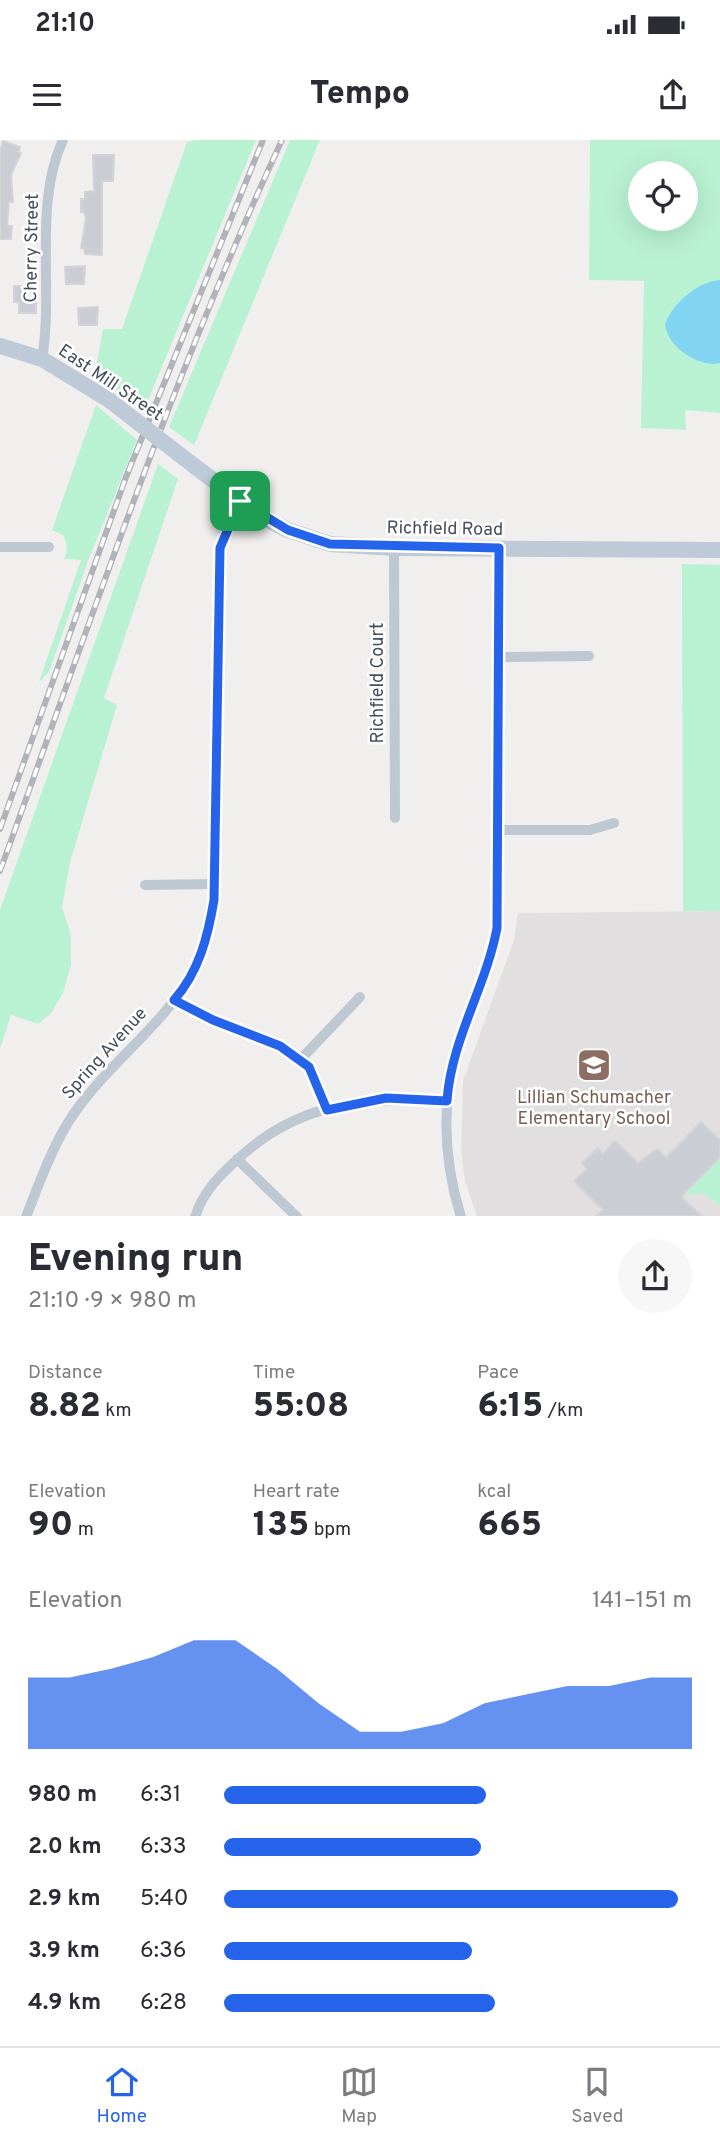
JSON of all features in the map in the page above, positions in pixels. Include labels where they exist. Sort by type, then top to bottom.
[{"type":"street","name":"Cherry Street","points":[[42,359],[47,331],[49,190],[55,158],[63,140]]},
{"type":"street","name":"East Mill Street","points":[[0,346],[42,359],[109,400],[193,465]]},
{"type":"street","name":"Richfield Road","points":[[193,465],[262,517],[330,544],[394,548],[720,550]]},
{"type":"street","name":"Spring Avenue","points":[[26,1216],[71,1116],[104,1074],[174,1000],[197,966],[208,934],[215,884],[220,548],[240,501]]},
{"type":"street","points":[[0,547],[49,547]]},
{"type":"street","name":"Richfield Court","points":[[394,548],[395,818]]},
{"type":"street","points":[[460,1216],[450,1181],[446,1147],[447,1101],[459,1041],[494,943],[498,830],[499,548]]},
{"type":"street","points":[[499,657],[589,656]]},
{"type":"street","points":[[498,830],[590,830],[614,823]]},
{"type":"street","points":[[145,885],[215,884]]},
{"type":"street","points":[[300,1060],[360,998]]},
{"type":"street","points":[[174,1000],[213,1020],[280,1046],[300,1060],[313,1075],[327,1110]]},
{"type":"street","points":[[195,1216],[210,1187],[223,1171],[258,1139],[282,1124],[303,1115],[386,1098],[447,1101]]},
{"type":"street","points":[[237,1159],[297,1216]]},
{"type":"shaded area","name":"Lillian Schumacher Elementary School","points":[[720,911],[720,1216],[477,1216],[465,1181],[461,1151],[463,1081],[514,940],[518,913]]},
{"type":"green space","points":[[256,140],[146,405],[137,406],[95,374],[103,329],[122,329],[187,142]]},
{"type":"green space","points":[[290,140],[320,140],[194,445],[169,427]]},
{"type":"green space","points":[[590,140],[720,140],[720,413],[685,410],[686,430],[641,428],[644,281],[589,280]]},
{"type":"green space","points":[[96,405],[137,440],[88,561],[49,672],[39,682],[81,560],[64,559],[67,550],[63,535],[52,530]]},
{"type":"green space","points":[[158,464],[178,479],[104,698],[117,705],[70,862],[62,907],[71,935],[71,965],[63,993],[51,1013],[38,1024],[11,1015],[0,1049],[0,910]]},
{"type":"green space","points":[[682,564],[720,565],[720,911],[683,911]]},
{"type":"green space","points":[[720,1157],[720,1205],[700,1192],[694,1196],[685,1192]]},
{"type":"water","points":[[720,280],[720,363],[712,364],[685,354],[671,340],[665,324],[687,295],[703,285]]},
{"type":"building","points":[[3,141],[20,147],[18,152],[21,153],[11,175],[13,202],[9,202],[7,226],[12,226],[11,239],[0,239],[0,151]]},
{"type":"building","points":[[93,155],[114,155],[113,181],[102,181],[102,255],[85,254],[84,248],[81,248],[86,218],[84,212],[81,212],[81,199],[85,199],[85,192],[94,191]]},
{"type":"building","points":[[85,266],[84,284],[66,284],[65,267]]},
{"type":"building","points":[[14,286],[26,286],[26,298],[36,298],[36,313],[19,313],[19,302],[14,302]]},
{"type":"building","points":[[98,307],[97,325],[79,325],[78,308]]},
{"type":"building","name":"Lillian Schumacher Elementary School","points":[[701,1122],[720,1140],[720,1157],[681,1197],[702,1216],[596,1216],[603,1210],[574,1181],[587,1169],[582,1163],[598,1148],[603,1154],[615,1141],[638,1163],[657,1149],[666,1158]]},
{"type":"railway","points":[[0,829],[126,477],[263,140]]},
{"type":"railway","points":[[0,871],[168,411],[242,229],[282,140]]},
{"type":"place","name":"Lillian Schumacher Elementary School","points":[[594,1065]]},
{"type":"route","points":[[240,501],[262,517],[288,530],[330,544],[394,548],[499,548],[497,928],[492,954],[459,1041],[447,1101],[386,1098],[327,1110],[318,1083],[309,1067],[280,1046],[253,1033],[213,1020],[174,1000],[197,966],[208,934],[214,900],[220,548],[240,501]]}]
